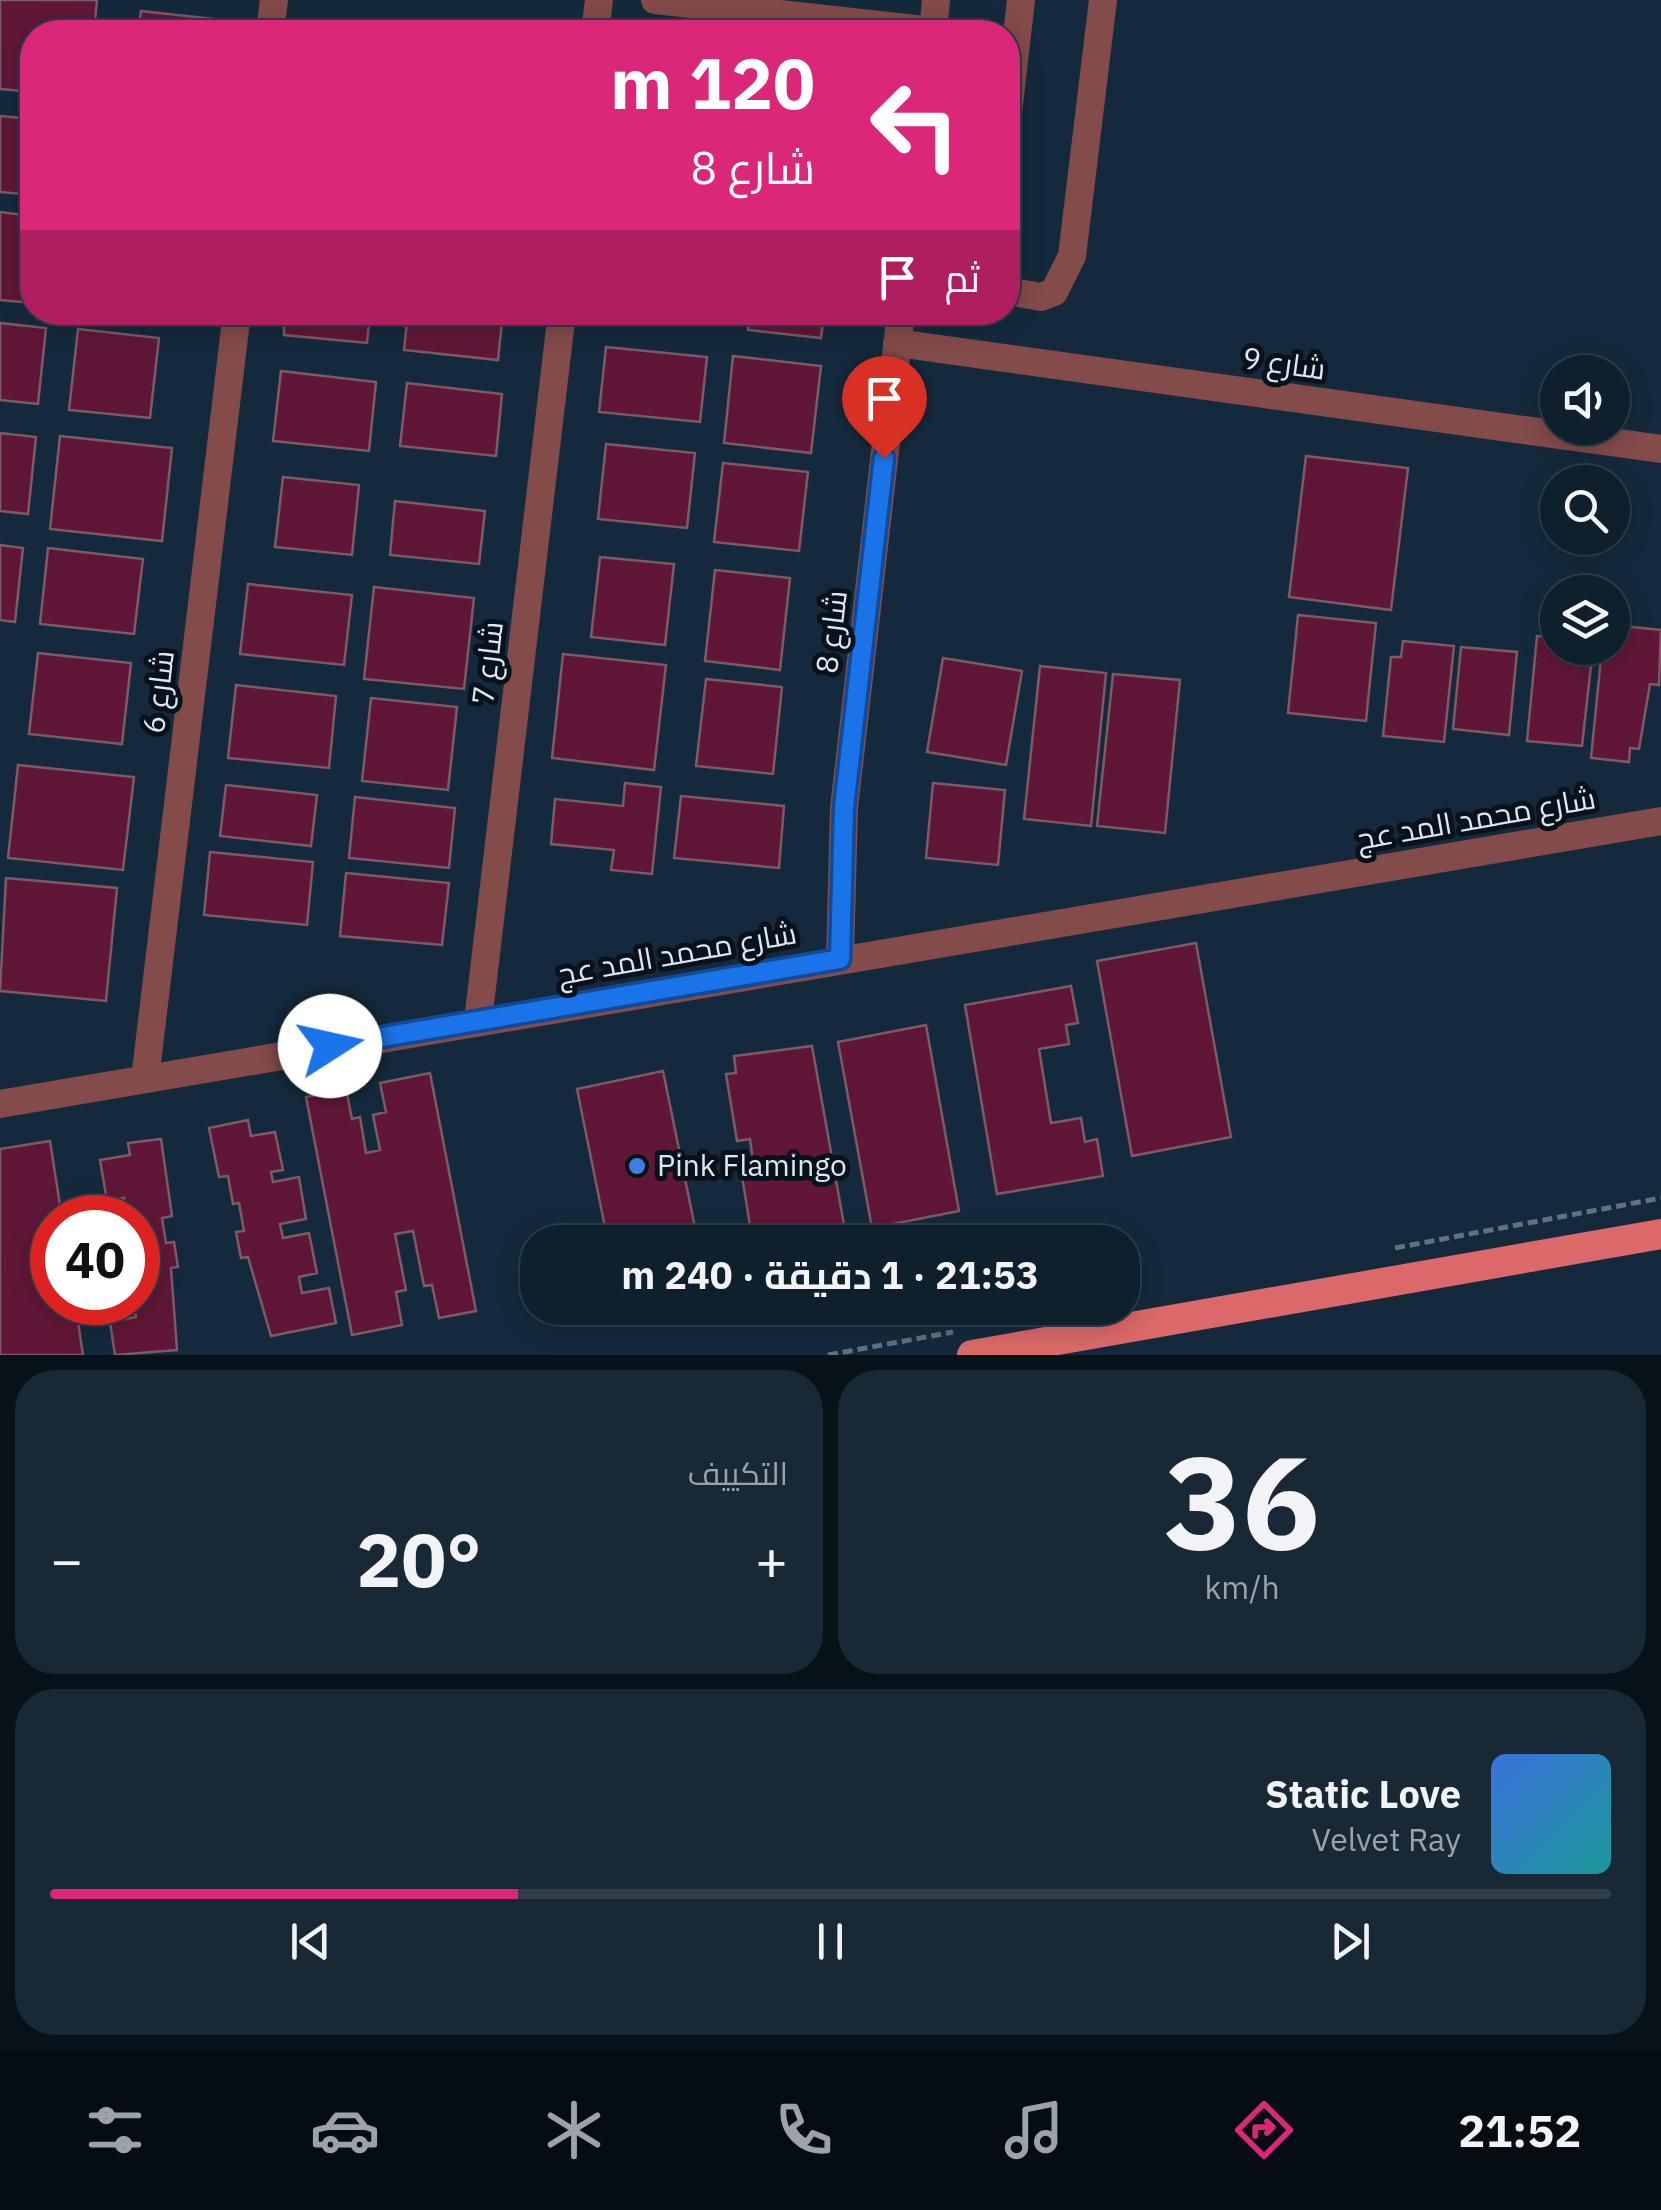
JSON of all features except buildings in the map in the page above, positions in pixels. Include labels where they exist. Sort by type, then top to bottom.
[{"type":"main road","points":[[972,1355],[1661,1234]]},
{"type":"street","points":[[655,0],[829,20]]},
{"type":"street","points":[[1020,293],[1040,297],[1054,292],[1072,256],[1103,0]]},
{"type":"street","name":"شارع 6","points":[[146,1078],[234,325]]},
{"type":"street","name":"شارع 7","points":[[478,1021],[560,325]]},
{"type":"street","name":"شارع 8","points":[[840,959],[844,808],[900,325]]},
{"type":"street","name":"شارع 9","points":[[898,342],[1661,449]]},
{"type":"street","name":"شارع محمد المد عج","points":[[0,1104],[1661,821]]},
{"type":"place","name":"Pink Flamingo","points":[[637,1166]]},
{"type":"route","points":[[330,1046],[840,959],[840,852],[884,458]]}]
